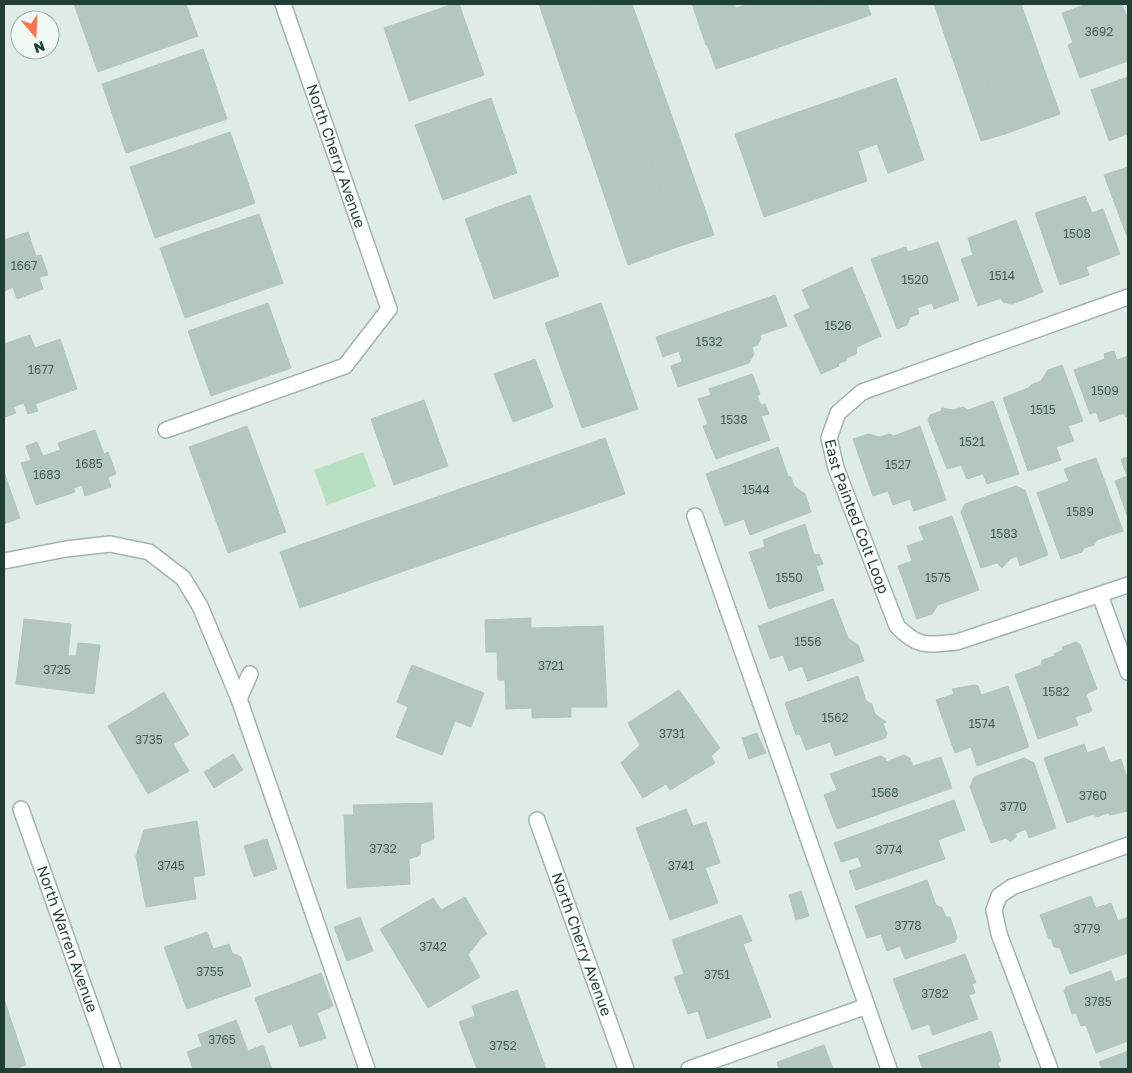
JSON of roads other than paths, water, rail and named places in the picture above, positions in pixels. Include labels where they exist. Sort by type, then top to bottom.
[{"type":"street","name":"North Cherry Avenue","points":[[166,430],[345,366],[389,309],[283,4]]},
{"type":"street","name":"East Painted Colt Loop","points":[[1128,297],[862,392],[838,413],[829,438],[836,468],[897,626],[911,640],[931,645],[957,642],[1128,585]]},
{"type":"street","points":[[695,516],[889,1069]]},
{"type":"street","points":[[4,562],[66,549],[110,544],[149,552],[184,578],[200,606],[239,698],[367,1069]]},
{"type":"street","points":[[1100,595],[1128,672]]},
{"type":"street","points":[[239,698],[250,674]]},
{"type":"street","name":"North Warren Avenue","points":[[21,809],[113,1069]]},
{"type":"street","name":"North Cherry Avenue","points":[[537,820],[626,1069]]},
{"type":"street","points":[[1050,1069],[999,934],[994,910],[999,896],[1012,887],[1128,845]]},
{"type":"street","points":[[689,1069],[867,1006]]}]
